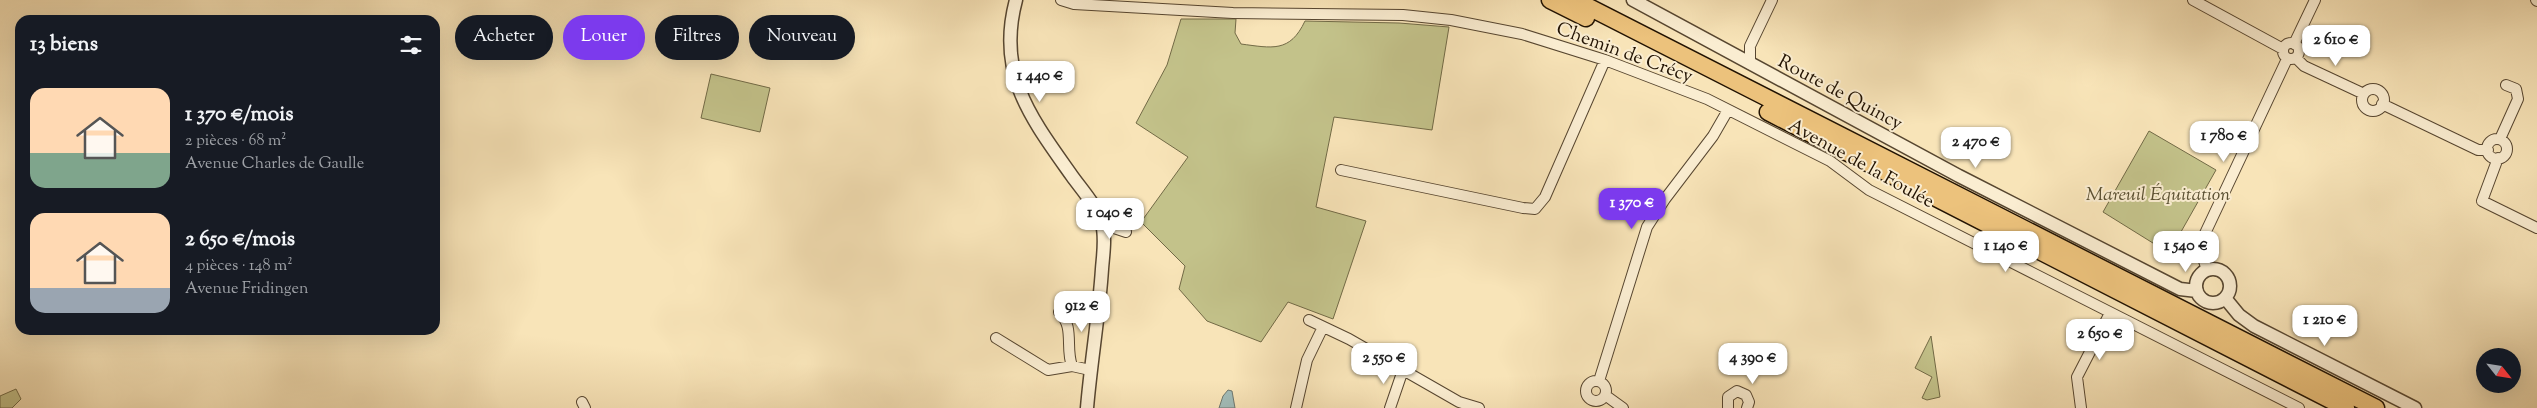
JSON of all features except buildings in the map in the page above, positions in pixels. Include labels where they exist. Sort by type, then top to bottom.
[{"type":"highway","points":[[1550,0],[2346,408]]},
{"type":"highway","points":[[1574,0],[2376,408]]},
{"type":"street","points":[[1016,0],[1011,20],[1010,43],[1011,62],[1019,90],[1029,112],[1094,206],[1102,224],[1104,244],[1100,301],[1090,370],[1087,408]]},
{"type":"street","name":"Chemin de Crécy","points":[[1061,0],[1074,4],[1233,13],[1403,15],[1451,20],[1522,34],[1605,60],[1668,83],[1728,110]]},
{"type":"street","name":"Route de Quincy","points":[[1633,0],[1959,176],[2180,289],[2197,291]]},
{"type":"street","points":[[1750,64],[1750,46],[1772,0]]},
{"type":"street","points":[[2193,0],[2283,48]]},
{"type":"street","points":[[2294,44],[2315,0]]},
{"type":"street","points":[[2207,270],[2203,258],[2202,242],[2292,58],[2299,50],[2294,44],[2289,43],[2283,48]]},
{"type":"street","points":[[1736,56],[1750,46]]},
{"type":"street","points":[[2283,48],[2283,56],[2292,58],[2304,66],[2364,94]]},
{"type":"street","points":[[1341,170],[1535,209],[1545,197],[1605,60]]},
{"type":"street","points":[[2500,139],[2518,99],[2516,89],[2506,85]]},
{"type":"street","points":[[2371,89],[2377,90],[2383,96],[2382,104],[2378,109],[2368,109],[2363,104],[2364,94],[2371,89]]},
{"type":"street","points":[[2382,104],[2478,150],[2488,150]]},
{"type":"street","points":[[1599,381],[1647,227],[1665,199],[1713,136],[1728,110]]},
{"type":"street","name":"Avenue de la Foulée","points":[[1728,110],[1830,161],[1869,190],[2299,408]]},
{"type":"street","points":[[2498,158],[2490,155],[2488,150],[2491,141],[2500,139]]},
{"type":"street","points":[[2500,139],[2505,143],[2507,150],[2504,155],[2498,158],[2482,201],[2537,228]]},
{"type":"street","points":[[1102,224],[1126,232]]},
{"type":"street","points":[[2207,270],[2218,270],[2227,277],[2229,288],[2224,298],[2220,301],[2209,302],[2204,300],[2197,291],[2199,276],[2207,270]]},
{"type":"street","points":[[2224,298],[2239,315],[2254,326],[2415,408]]},
{"type":"street","points":[[1059,312],[1066,318],[1069,328],[1069,357],[1072,366]]},
{"type":"street","points":[[2081,408],[2078,377],[2110,313]]},
{"type":"street","points":[[1309,320],[1349,339],[1459,402],[1478,408]]},
{"type":"street","points":[[1296,408],[1307,360],[1323,327]]},
{"type":"street","points":[[996,338],[1048,370],[1072,366],[1090,370]]},
{"type":"street","points":[[1390,408],[1403,370]]},
{"type":"street","points":[[1599,381],[1606,388],[1605,395],[1593,404],[1588,398],[1586,388],[1590,383],[1599,381]]},
{"type":"street","points":[[1727,408],[1728,396],[1737,391],[1746,395],[1747,408]]},
{"type":"street","points":[[1605,395],[1623,408]]},
{"type":"green space","points":[[1181,19],[1236,19],[1235,33],[1241,44],[1262,47],[1279,46],[1293,39],[1305,21],[1399,23],[1449,27],[1432,130],[1334,117],[1316,207],[1366,221],[1333,319],[1288,302],[1261,342],[1207,321],[1179,289],[1185,266],[1141,222],[1188,157],[1136,123],[1167,65]]},
{"type":"green space","points":[[711,74],[770,88],[760,132],[701,118]]},
{"type":"green space","name":"Mareuil Équitation","points":[[2149,131],[2216,170],[2169,253],[2103,212]]},
{"type":"green space","points":[[1931,336],[1940,397],[1927,400],[1922,398],[1932,377],[1915,368]]},
{"type":"green space","points":[[16,389],[21,399],[12,408],[0,408],[0,396]]},
{"type":"water","points":[[1228,390],[1232,391],[1235,408],[1219,408],[1223,396]]}]
